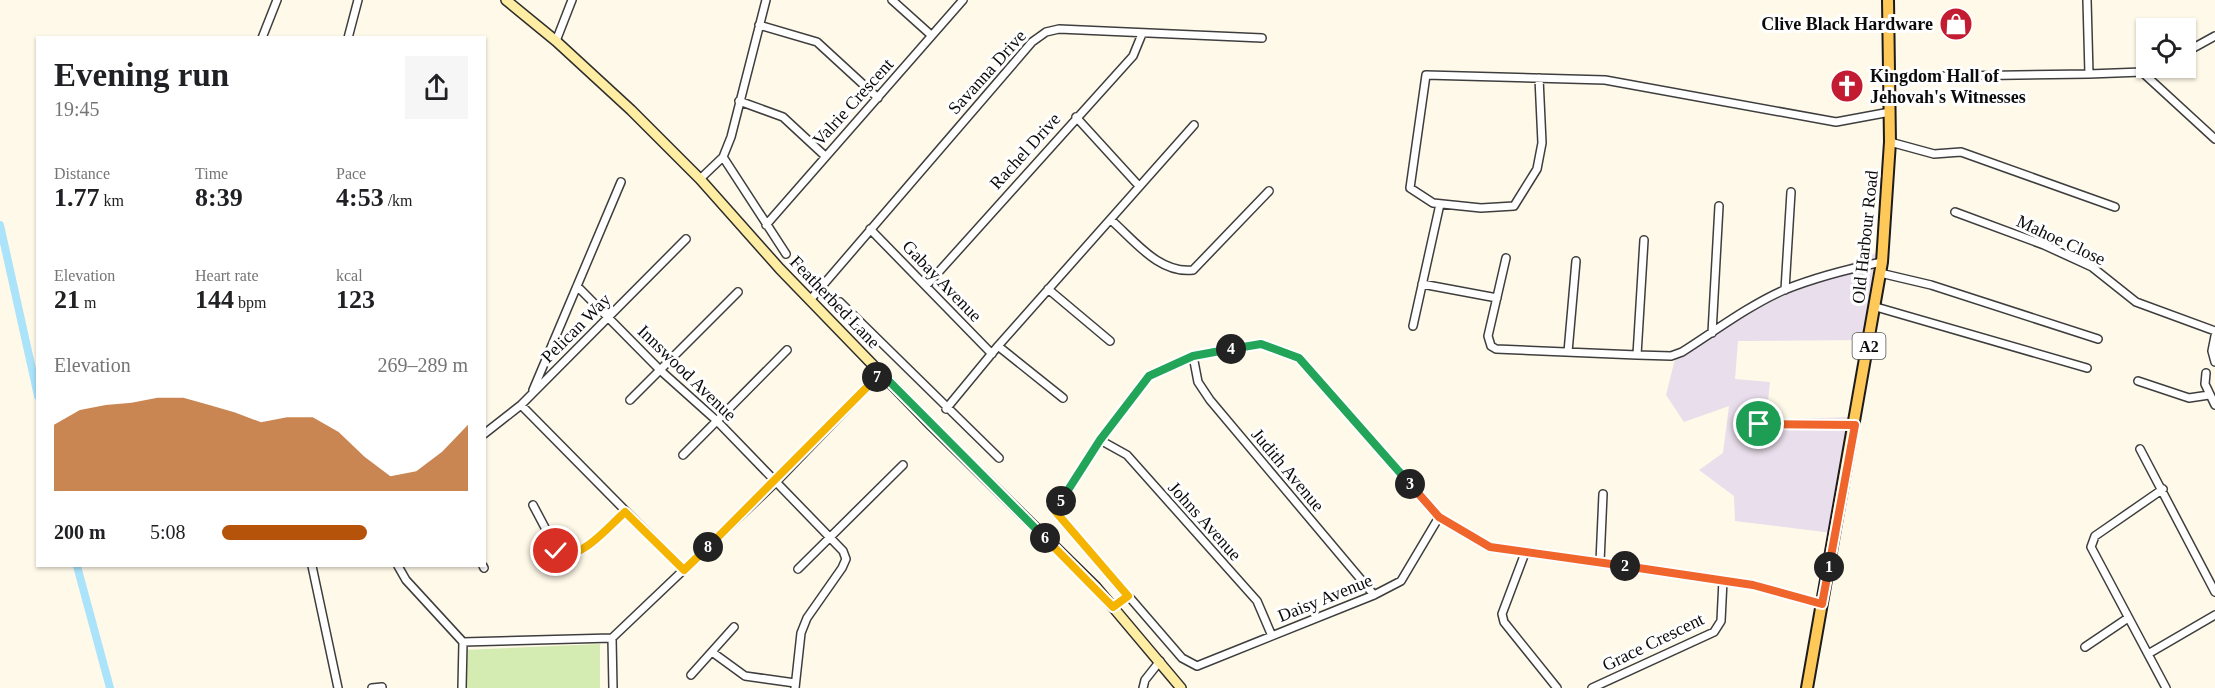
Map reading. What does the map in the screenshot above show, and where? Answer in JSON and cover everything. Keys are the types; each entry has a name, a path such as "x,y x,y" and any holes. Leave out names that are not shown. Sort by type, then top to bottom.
{"main road":[{"name":"Featherbed Lane","path":"506,0 556,41 700,178 780,269 1113,607 1181,688"},
{"name":"Old Harbour Road","path":"1807,688 1876,307 1881,268 1890,142 1888,0"}],"street":[{"path":"262,36 276,0"},
{"path":"349,36 358,0"},
{"path":"556,41 572,0"},
{"path":"700,178 723,157 766,0"},
{"path":"892,0 931,35"},
{"name":"Valrie Crescent","path":"766,225 824,155 878,98 963,0"},
{"path":"2087,0 2089,74"},
{"path":"759,25 817,42 878,98"},
{"name":"Savanna Drive","path":"811,299 1032,42 1046,32 1059,29 1262,38"},
{"name":"Rachel Drive","path":"926,286 1133,56 1142,34"},
{"path":"2196,46 2215,36"},
{"path":"1889,77 2136,72"},
{"path":"1539,78 1542,143 1537,169 1514,206 1481,208 1433,203 1410,188 1426,75 1539,78 1605,80 1836,122 1890,112"},
{"path":"2149,78 2215,139"},
{"path":"739,100 783,117 824,155"},
{"path":"1076,117 1139,186"},
{"path":"946,409 998,346 1194,125"},
{"path":"1890,142 1934,154 1961,152 2115,207"},
{"path":"723,157 786,254"},
{"path":"531,395 621,182"},
{"path":"1111,220 1162,265 1178,272 1193,270 1269,191"},
{"path":"1785,290 1791,192"},
{"path":"1413,327 1440,204"},
{"path":"1712,333 1719,206"},
{"name":"Mahoe Close","path":"1955,212 2044,245 2092,267 2136,302 2215,331"},
{"name":"Gabay Avenue","path":"870,229 992,354"},
{"name":"Pelican Way","path":"486,432 521,405 686,239"},
{"path":"1637,355 1644,240"},
{"path":"1506,258 1488,336 1491,346 1496,349 1671,356 1682,352 1745,310 1785,290 1831,273 1881,268 2098,339"},
{"path":"1568,352 1576,261"},
{"path":"1422,284 1497,298"},
{"name":"Innswood Avenue","path":"577,286 660,370 717,421 843,551 846,559 807,618 801,633 795,685"},
{"path":"1048,289 1110,341"},
{"path":"630,400 738,292"},
{"path":"840,302 946,409 999,458"},
{"path":"1876,307 2087,368"},
{"path":"2214,360 2215,336"},
{"path":"1113,607 1128,596 1055,511 1100,440 1149,376 1193,356 1261,344 1299,358 1439,517 1490,547 1723,580 1822,604"},
{"path":"998,346 1063,398"},
{"path":"683,455 787,350"},
{"name":"Judith Avenue","path":"1193,356 1198,382 1210,400 1374,595"},
{"path":"463,642 612,638 776,482 881,373"},
{"path":"2206,373 2205,384 2215,405"},
{"path":"2138,381 2189,398 2209,395"},
{"path":"521,405 684,570"},
{"path":"1759,424 1855,425"},
{"name":"Johns Avenue","path":"1100,440 1127,455 1257,602 1272,636"},
{"path":"2140,449 2215,592"},
{"path":"798,568 903,465"},
{"path":"2163,489 2095,536 2091,547 2166,688"},
{"path":"1600,562 1603,494"},
{"path":"533,505 560,556 565,556 590,544 625,512"},
{"name":"Daisy Avenue","path":"1128,596 1190,664 1197,666 1374,595 1401,581 1439,517"},
{"path":"1525,553 1502,614 1504,622 1557,688"},
{"path":"312,567 338,688"},
{"path":"399,567 406,580 463,642 462,688"},
{"name":"Grace Crescent","path":"1592,688 1714,632 1720,621 1723,580"},
{"path":"2148,654 2215,615"},
{"path":"2085,647 2128,618"},
{"path":"691,675 734,627"},
{"path":"612,638 613,688"},
{"path":"712,652 745,676 795,685"},
{"path":"1143,688 1145,680 1160,662"},
{"path":"372,688 381,687"}],"shaded area":[{"path":"1876,253 1862,340 1738,341 1735,379 1770,382 1766,420 1849,417 1832,533 1735,521 1734,496 1699,470 1723,453 1729,406 1684,422 1666,395 1677,351 1751,303"}],"green space":[{"path":"600,644 600,688 464,688 464,650"}],"waterway":[{"path":"0,225 36,387"},
{"path":"77,567 110,688"}],"place":[{"name":"Clive Black Hardware","path":"1956,24"},
{"name":"Kingdom Hall of Jehovah's Witnesses","path":"1847,86"}],"route":[{"path":"556,551 560,556 565,556 590,544 625,512 684,570 776,482 881,373 1096,587 1113,607 1128,596 1055,511 1100,440 1149,376 1193,356 1261,344 1299,358 1439,517 1490,547 1753,585 1822,604 1855,425 1759,424"}]}
